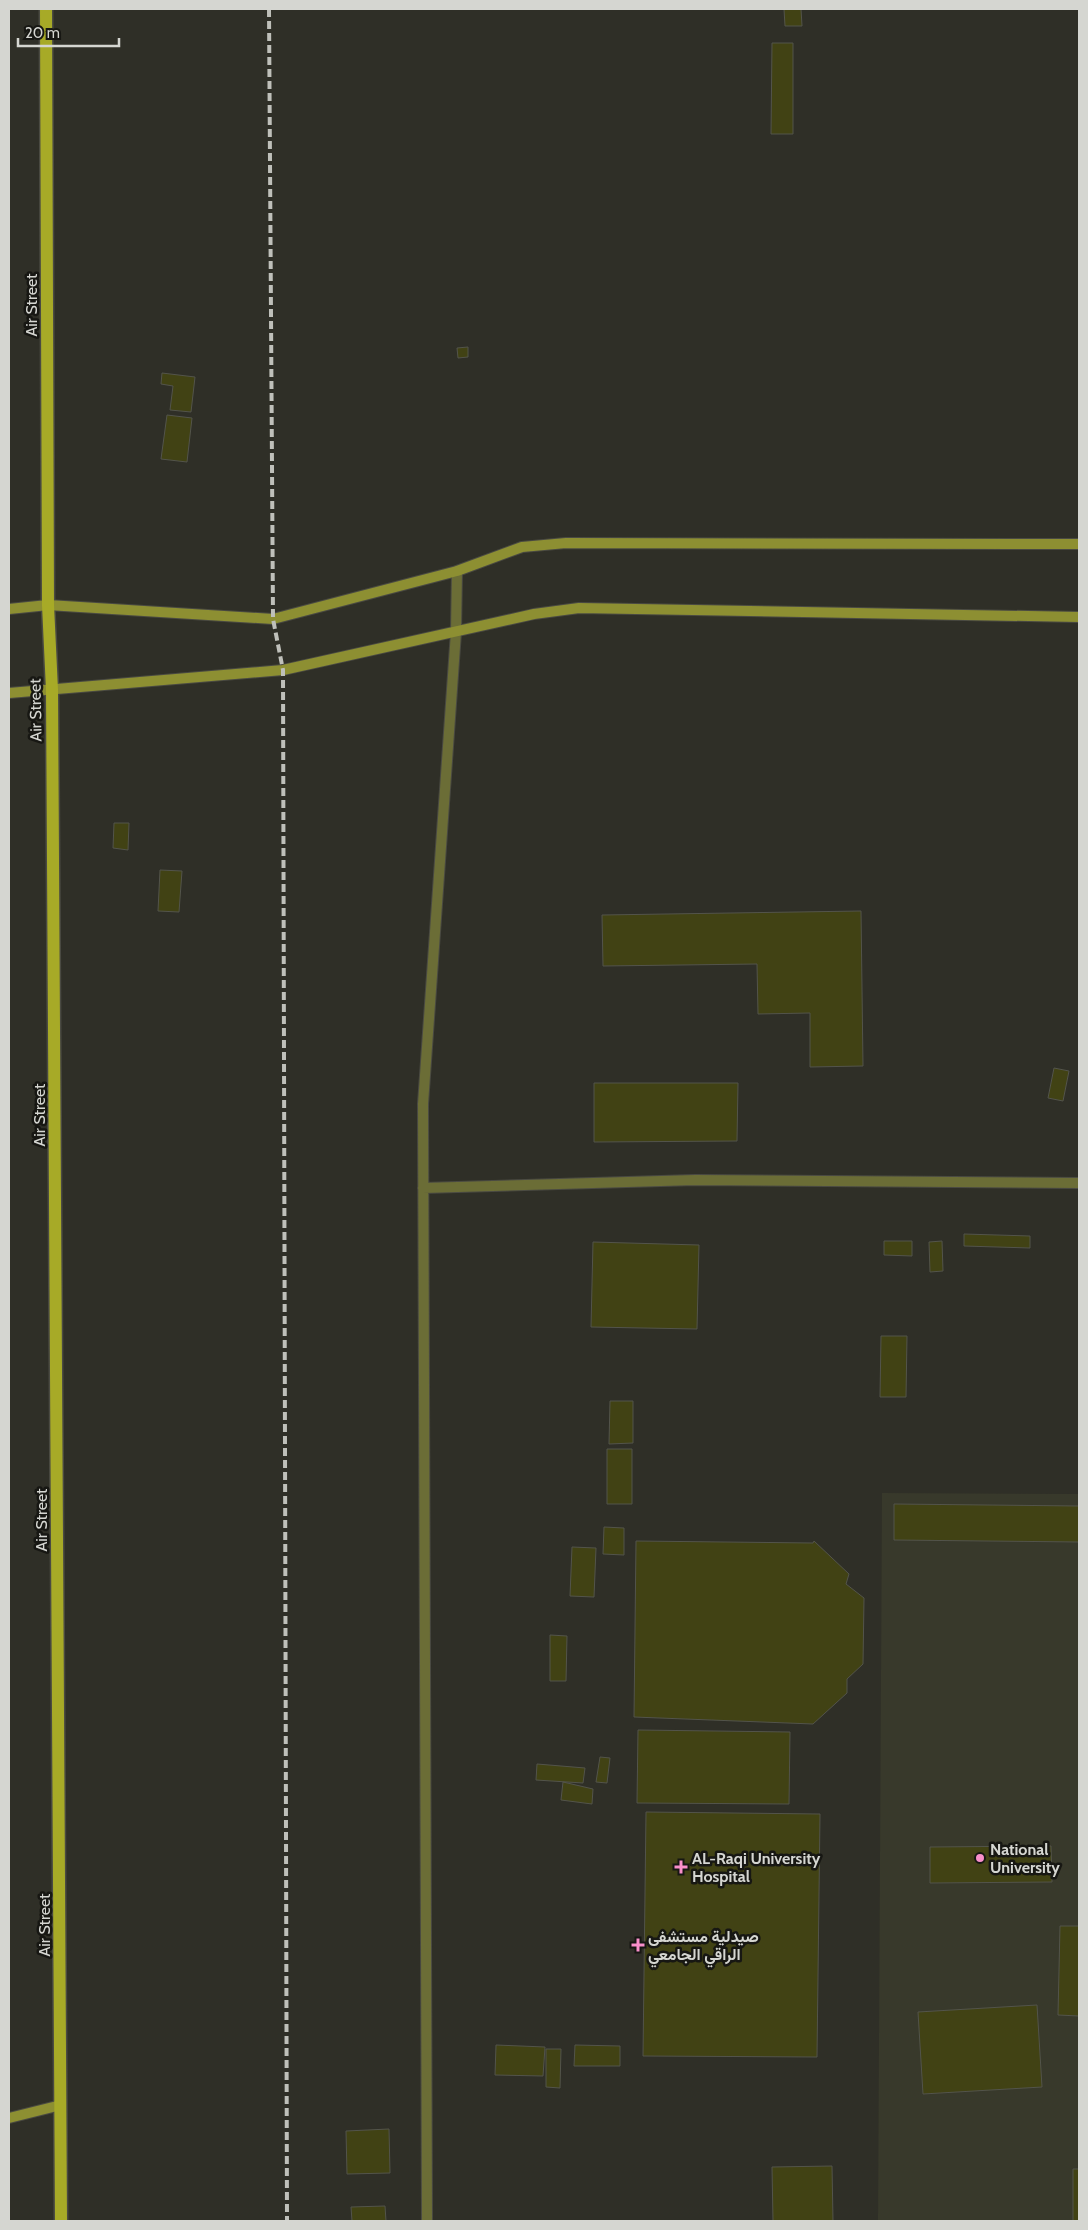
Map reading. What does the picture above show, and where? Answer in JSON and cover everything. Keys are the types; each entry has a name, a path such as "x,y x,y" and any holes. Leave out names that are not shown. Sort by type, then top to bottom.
{"main road":[{"name":"Air Street","path":"46,9 48,605 52,690 61,2221"}],"street":[{"path":"9,609 48,605 273,618 457,571 522,548 566,543 1079,544"},
{"path":"427,2221 423,1104 456,632 457,571"},
{"path":"9,693 283,670 534,614 579,608 1079,617"},
{"path":"423,1188 695,1180 1079,1183"},
{"path":"9,2118 61,2105"}],"shaded area":[{"name":"National University","path":"882,1493 1079,1494 1079,2221 878,2221"}],"building":[{"path":"784,9 801,9 802,26 785,26"},
{"path":"772,43 793,43 793,134 771,134"},
{"path":"468,347 468,357 458,358 457,348"},
{"path":"162,373 195,377 191,412 170,410 173,386 161,384"},
{"path":"167,415 192,418 187,462 161,459"},
{"path":"114,823 129,823 128,850 113,848"},
{"path":"160,870 182,871 179,912 158,911"},
{"path":"861,911 863,1066 810,1067 810,1013 758,1014 757,964 603,966 602,915"},
{"path":"1054,1068 1069,1071 1063,1101 1048,1098"},
{"path":"594,1083 738,1083 737,1141 594,1142"},
{"path":"964,1234 1030,1236 1030,1248 964,1246"},
{"path":"884,1241 912,1241 912,1256 884,1255"},
{"path":"942,1241 943,1271 930,1272 929,1242"},
{"path":"593,1242 699,1245 697,1329 591,1327"},
{"path":"881,1336 907,1336 906,1397 880,1397"},
{"path":"610,1401 633,1401 633,1443 609,1444"},
{"path":"607,1449 632,1449 632,1504 607,1504"},
{"path":"894,1504 1079,1506 1079,1542 894,1540"},
{"path":"604,1527 624,1528 624,1555 603,1554"},
{"path":"636,1541 813,1543 814,1541 849,1574 846,1584 864,1598 863,1664 847,1679 847,1693 813,1724 634,1717"},
{"path":"572,1547 596,1548 594,1597 570,1596"},
{"path":"550,1635 567,1636 566,1681 550,1681"},
{"path":"638,1730 790,1732 789,1804 637,1803"},
{"path":"600,1757 610,1758 607,1783 596,1782"},
{"path":"537,1764 585,1768 583,1783 536,1780"},
{"path":"563,1782 593,1789 592,1804 561,1800"},
{"path":"646,1812 820,1814 817,2057 643,2056"},
{"path":"1051,1846 1052,1882 930,1883 930,1847"},
{"path":"1060,1926 1079,1926 1079,2016 1058,2015"},
{"path":"1037,2005 1042,2087 923,2094 918,2012"},
{"path":"496,2045 545,2047 543,2076 495,2075"},
{"path":"575,2045 620,2046 620,2066 574,2066"},
{"path":"546,2049 561,2049 560,2088 546,2087"},
{"path":"389,2129 390,2173 347,2174 346,2131"},
{"path":"832,2166 833,2221 773,2221 772,2167"},
{"path":"1073,2169 1079,2169 1079,2221 1073,2221"},
{"path":"385,2206 386,2221 352,2221 351,2207"}],"railway":[{"path":"269,9 273,619 283,670 287,2221"}],"place":[{"name":"National University","path":"980,1858"},
{"name":"AL-Raqi University Hospital","path":"681,1867"},
{"name":"صيدلية مستشفى الراقي الجامعي","path":"638,1945"}]}
